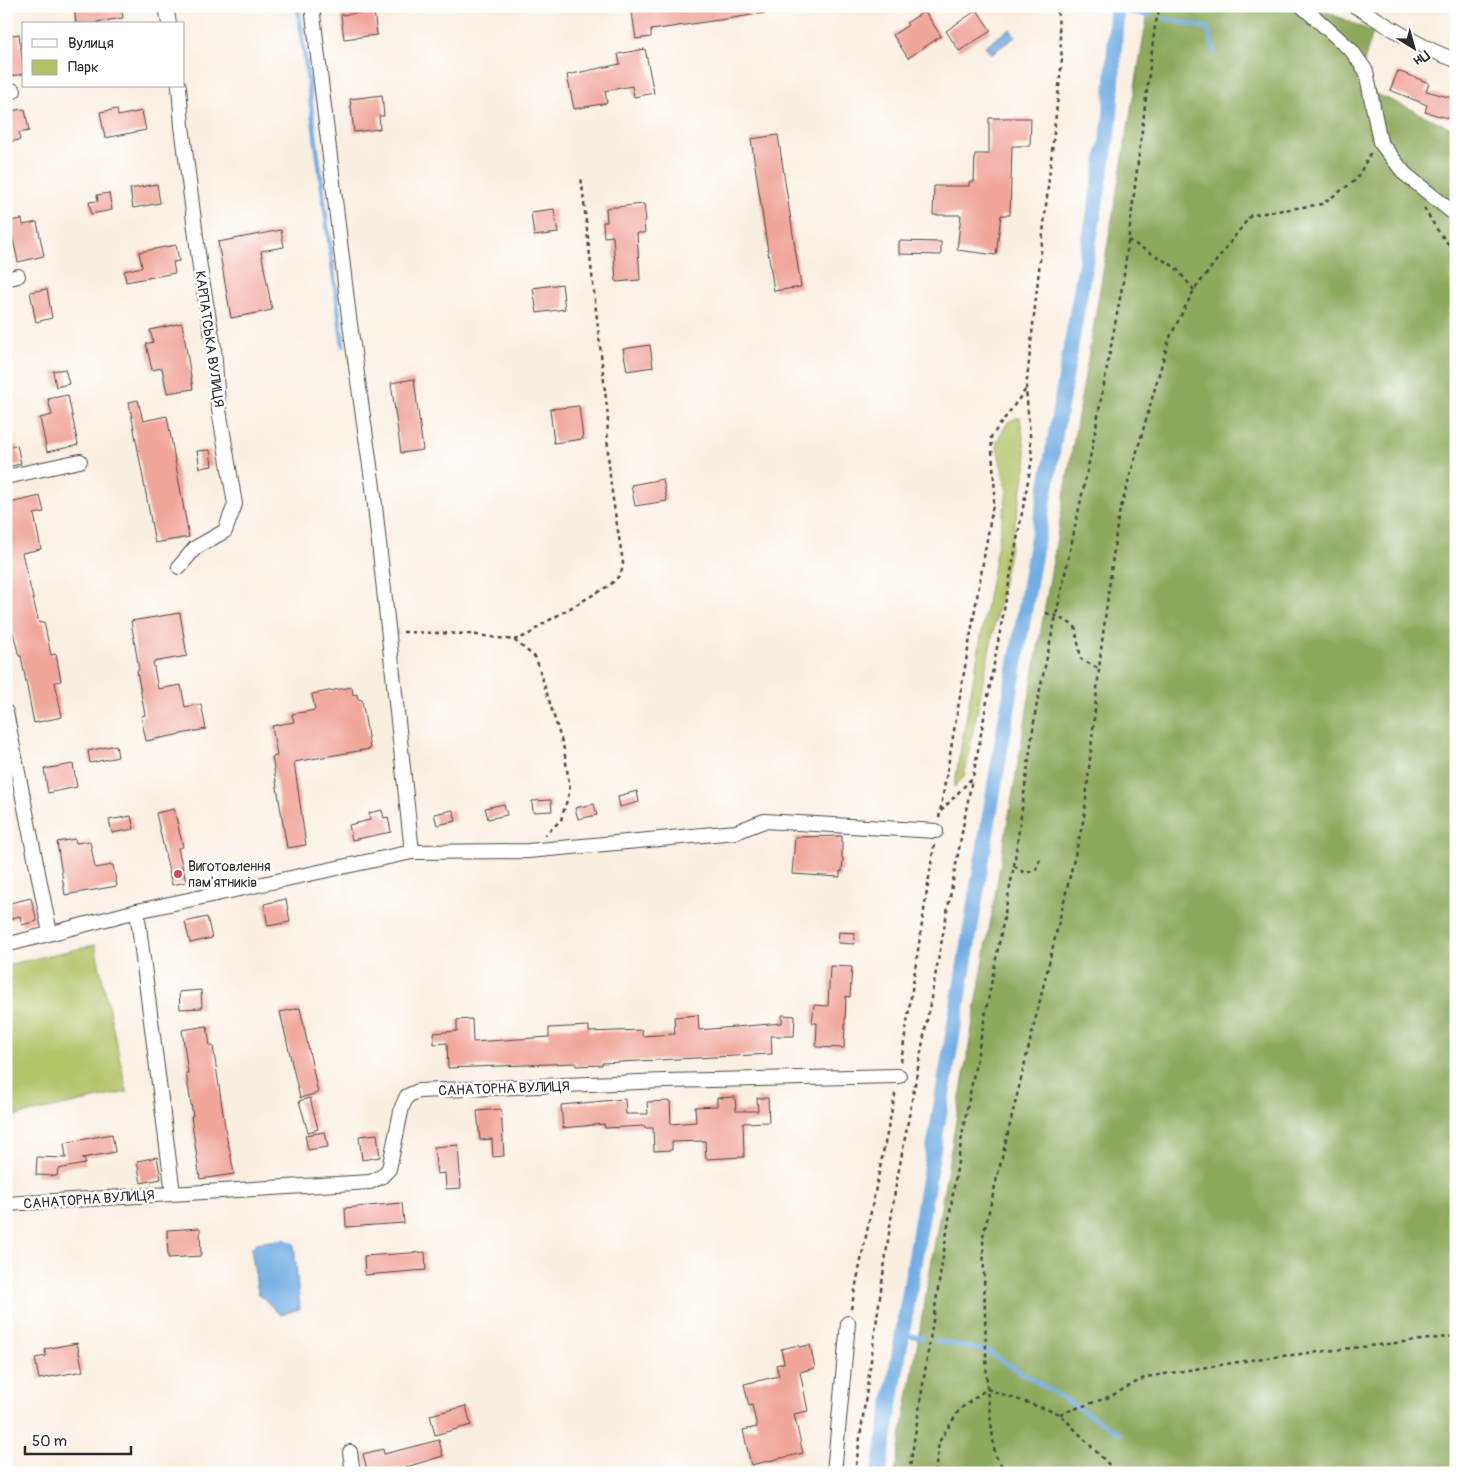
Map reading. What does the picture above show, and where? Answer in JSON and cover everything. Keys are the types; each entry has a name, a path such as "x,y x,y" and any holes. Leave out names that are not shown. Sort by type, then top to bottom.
{"street":[{"path":"166,6 169,22"},
{"path":"312,6 348,308 373,487 412,852"},
{"path":"1302,6 1352,51 1366,71 1380,142 1405,174 1456,215"},
{"path":"1355,6 1401,33 1456,60"},
{"name":"КАРПАТСЬКА ВУЛИЦЯ","path":"179,88 182,126 199,259 214,348 218,404 235,504 225,531 195,548 179,567"},
{"path":"6,477 80,461"},
{"path":"6,712 50,933"},
{"path":"6,945 136,911 412,852 528,851 736,832 764,821 936,831"},
{"name":"САНАТОРНА ВУЛИЦЯ","path":"136,911 173,1194"},
{"name":"САНАТОРНА ВУЛИЦЯ","path":"6,1204 370,1182 382,1177 389,1169 402,1107 407,1096 418,1091 664,1081 898,1076"},
{"path":"834,1473 848,1323"},
{"path":"350,1452 353,1473"}],"path":[{"path":"855,1473 895,1191 1032,459 1026,389 1062,59 1057,6"},
{"path":"909,1473 963,1130 1014,866 1036,708 1091,453 1123,282 1160,6"},
{"path":"1006,1473 995,1456 987,1389 983,1236 1084,818 1099,669 1118,518 1169,340 1194,290 1252,215 1322,204 1356,180 1374,147 1380,142"},
{"path":"389,632 469,634 514,640 528,635 610,585 621,574 623,563 610,477 608,418 581,176"},
{"path":"1423,205 1436,228 1456,254"},
{"path":"1128,240 1175,267 1194,290"},
{"path":"936,831 995,493 991,437 1026,389"},
{"path":"1046,614 1056,616 1075,626 1081,659 1099,669"},
{"path":"514,640 536,658 564,749 570,790 561,820 528,851"},
{"path":"940,812 973,777"},
{"path":"1014,866 1025,873 1036,870 1040,859"},
{"path":"1060,1414 1109,1397 1146,1377 1257,1359 1456,1336"},
{"path":"987,1389 1060,1414 1117,1473"},
{"path":"936,1473 939,1442 960,1409 987,1389"}],"green space":[{"path":"1149,6 1313,6 1373,32 1357,85 1456,130 1456,1473 895,1473"},
{"path":"1020,417 1027,463 964,777 954,787 1007,492 996,443 1008,422"},
{"path":"95,945 127,1092 6,1118 6,965"}],"water":[{"path":"1010,29 1015,37 991,54 985,46"},
{"path":"284,1239 294,1244 300,1309 280,1315 258,1293 251,1249 256,1243"}],"building":[{"path":"74,6 121,6 123,18 97,22 76,22"},
{"path":"631,6 766,6 766,13 651,30 651,37 636,39"},
{"path":"977,10 991,31 959,51 946,31"},
{"path":"374,11 377,35 344,39 341,15"},
{"path":"922,13 926,13 941,36 908,58 893,35 908,25 906,23"},
{"path":"19,34 22,74 6,77 6,36"},
{"path":"645,49 654,93 634,97 632,86 605,91 607,103 574,109 567,75 620,64 618,54"},
{"path":"1398,71 1429,83 1426,91 1456,99 1456,120 1425,112 1427,105 1390,90"},
{"path":"382,95 384,116 379,116 380,129 354,132 350,99"},
{"path":"25,109 29,131 19,133 20,140 6,142 6,111"},
{"path":"117,109 118,116 142,111 146,130 105,138 100,112"},
{"path":"989,118 1031,118 1030,146 1012,146 1010,215 1001,215 996,255 957,250 961,215 933,215 934,186 969,186 969,182 974,182 975,154 989,154"},
{"path":"778,135 801,287 774,291 751,139"},
{"path":"157,184 160,203 133,208 130,189"},
{"path":"109,193 112,210 91,214 89,202 98,201 97,195"},
{"path":"644,204 645,233 637,233 640,280 616,282 613,236 604,237 603,222 607,222 606,208"},
{"path":"554,209 558,233 534,236 531,212"},
{"path":"22,219 23,225 37,222 44,256 18,262 9,221"},
{"path":"281,230 284,247 261,251 272,310 231,318 218,242"},
{"path":"899,241 941,242 941,255 899,254"},
{"path":"176,245 179,261 173,262 175,273 126,282 124,271 142,267 139,252"},
{"path":"562,284 565,309 537,313 533,288"},
{"path":"47,289 52,318 36,322 30,292"},
{"path":"182,323 193,389 167,393 162,368 152,370 146,344 153,342 150,330"},
{"path":"650,345 653,367 627,371 623,349"},
{"path":"65,369 69,384 56,387 53,371"},
{"path":"414,379 423,450 401,453 391,383"},
{"path":"68,395 78,445 47,452 40,418 52,415 48,399"},
{"path":"138,400 143,421 167,416 189,537 155,543 129,402"},
{"path":"579,406 583,439 554,443 550,409"},
{"path":"17,445 21,464 6,467 6,447"},
{"path":"210,450 212,466 200,468 197,451"},
{"path":"663,479 667,501 635,506 631,485"},
{"path":"40,496 44,512 34,514 41,549 22,553 39,623 44,622 51,655 56,654 61,681 55,682 62,717 34,723 21,656 19,656 6,613 6,504"},
{"path":"180,613 187,656 153,662 158,689 181,685 185,707 201,704 206,729 146,741 141,716 145,715 131,621"},
{"path":"352,687 353,695 357,694 358,699 362,700 370,749 294,762 306,845 287,848 272,757 277,756 272,726 294,722 292,714 315,710 312,694"},
{"path":"116,745 118,757 90,763 88,751"},
{"path":"73,764 77,787 48,793 44,769"},
{"path":"637,791 639,802 620,807 618,796"},
{"path":"551,800 552,811 533,812 532,801"},
{"path":"504,804 507,815 488,819 485,808"},
{"path":"594,804 597,815 578,819 575,808"},
{"path":"174,809 183,847 178,848 186,882 172,885 156,813"},
{"path":"382,810 384,818 388,817 391,832 352,840 349,825 370,820 369,813"},
{"path":"453,810 456,821 437,825 434,814"},
{"path":"131,816 134,829 112,833 109,820"},
{"path":"842,836 843,858 840,877 792,874 795,837"},
{"path":"75,839 76,843 90,841 95,868 113,865 117,886 65,895 57,842"},
{"path":"31,898 37,921 22,925 20,916 6,920 6,904"},
{"path":"286,899 290,922 268,926 264,904"},
{"path":"207,917 212,938 190,943 185,922"},
{"path":"839,932 855,933 854,944 838,943"},
{"path":"830,966 852,967 850,997 846,996 844,1048 816,1047 817,1023 812,1023 814,1005 828,1006"},
{"path":"201,990 202,1008 180,1009 179,992"},
{"path":"300,1008 318,1093 300,1098 280,1012"},
{"path":"698,1015 699,1030 782,1023 782,1015 795,1016 794,1036 771,1036 772,1054 576,1066 576,1063 448,1068 447,1043 434,1044 434,1033 457,1031 457,1020 472,1019 473,1042 549,1037 549,1028 589,1026 589,1032 642,1030 642,1036 675,1034 674,1017"},
{"path":"207,1026 210,1046 213,1046 234,1174 200,1179 182,1030"},
{"path":"735,1097 736,1111 758,1111 757,1098 768,1098 769,1122 743,1123 744,1157 706,1159 705,1141 672,1142 672,1150 654,1151 653,1128 645,1128 645,1126 605,1128 604,1124 563,1128 561,1105 625,1099 626,1114 648,1114 647,1102 670,1101 671,1124 696,1122 695,1107 717,1106 717,1098"},
{"path":"310,1098 318,1129 308,1132 299,1101"},
{"path":"501,1109 504,1156 493,1157 492,1139 480,1140 477,1111"},
{"path":"325,1132 328,1147 308,1150 305,1135"},
{"path":"112,1134 115,1152 82,1158 85,1159 85,1164 58,1169 57,1176 36,1175 37,1157 66,1158 64,1143"},
{"path":"377,1134 380,1157 362,1160 359,1136"},
{"path":"458,1145 461,1188 446,1189 445,1173 437,1174 434,1147"},
{"path":"157,1157 161,1179 141,1183 137,1161"},
{"path":"402,1203 404,1223 346,1227 345,1208"},
{"path":"200,1228 201,1256 168,1258 167,1230"},
{"path":"425,1252 426,1270 365,1275 364,1256"},
{"path":"77,1343 83,1371 39,1379 35,1358 46,1356 45,1349"},
{"path":"799,1345 799,1347 810,1345 815,1368 800,1372 808,1411 794,1414 803,1453 751,1465 743,1430 757,1427 752,1405 749,1406 744,1384 779,1376 776,1365 784,1363 781,1349"},
{"path":"466,1406 471,1425 435,1435 430,1415"},
{"path":"439,1440 443,1456 386,1473 368,1473 363,1454 383,1449 384,1454"}],"waterway":[{"path":"298,6 343,346"},
{"path":"879,1473 999,759 1110,122 1117,6"},
{"path":"1117,9 1150,16"},
{"path":"1165,19 1207,28 1215,53"},
{"path":"901,1334 922,1338"},
{"path":"936,1341 986,1351 1120,1434"}],"place":[{"name":"Виготовлення пам'ятників","path":"178,874"}]}
